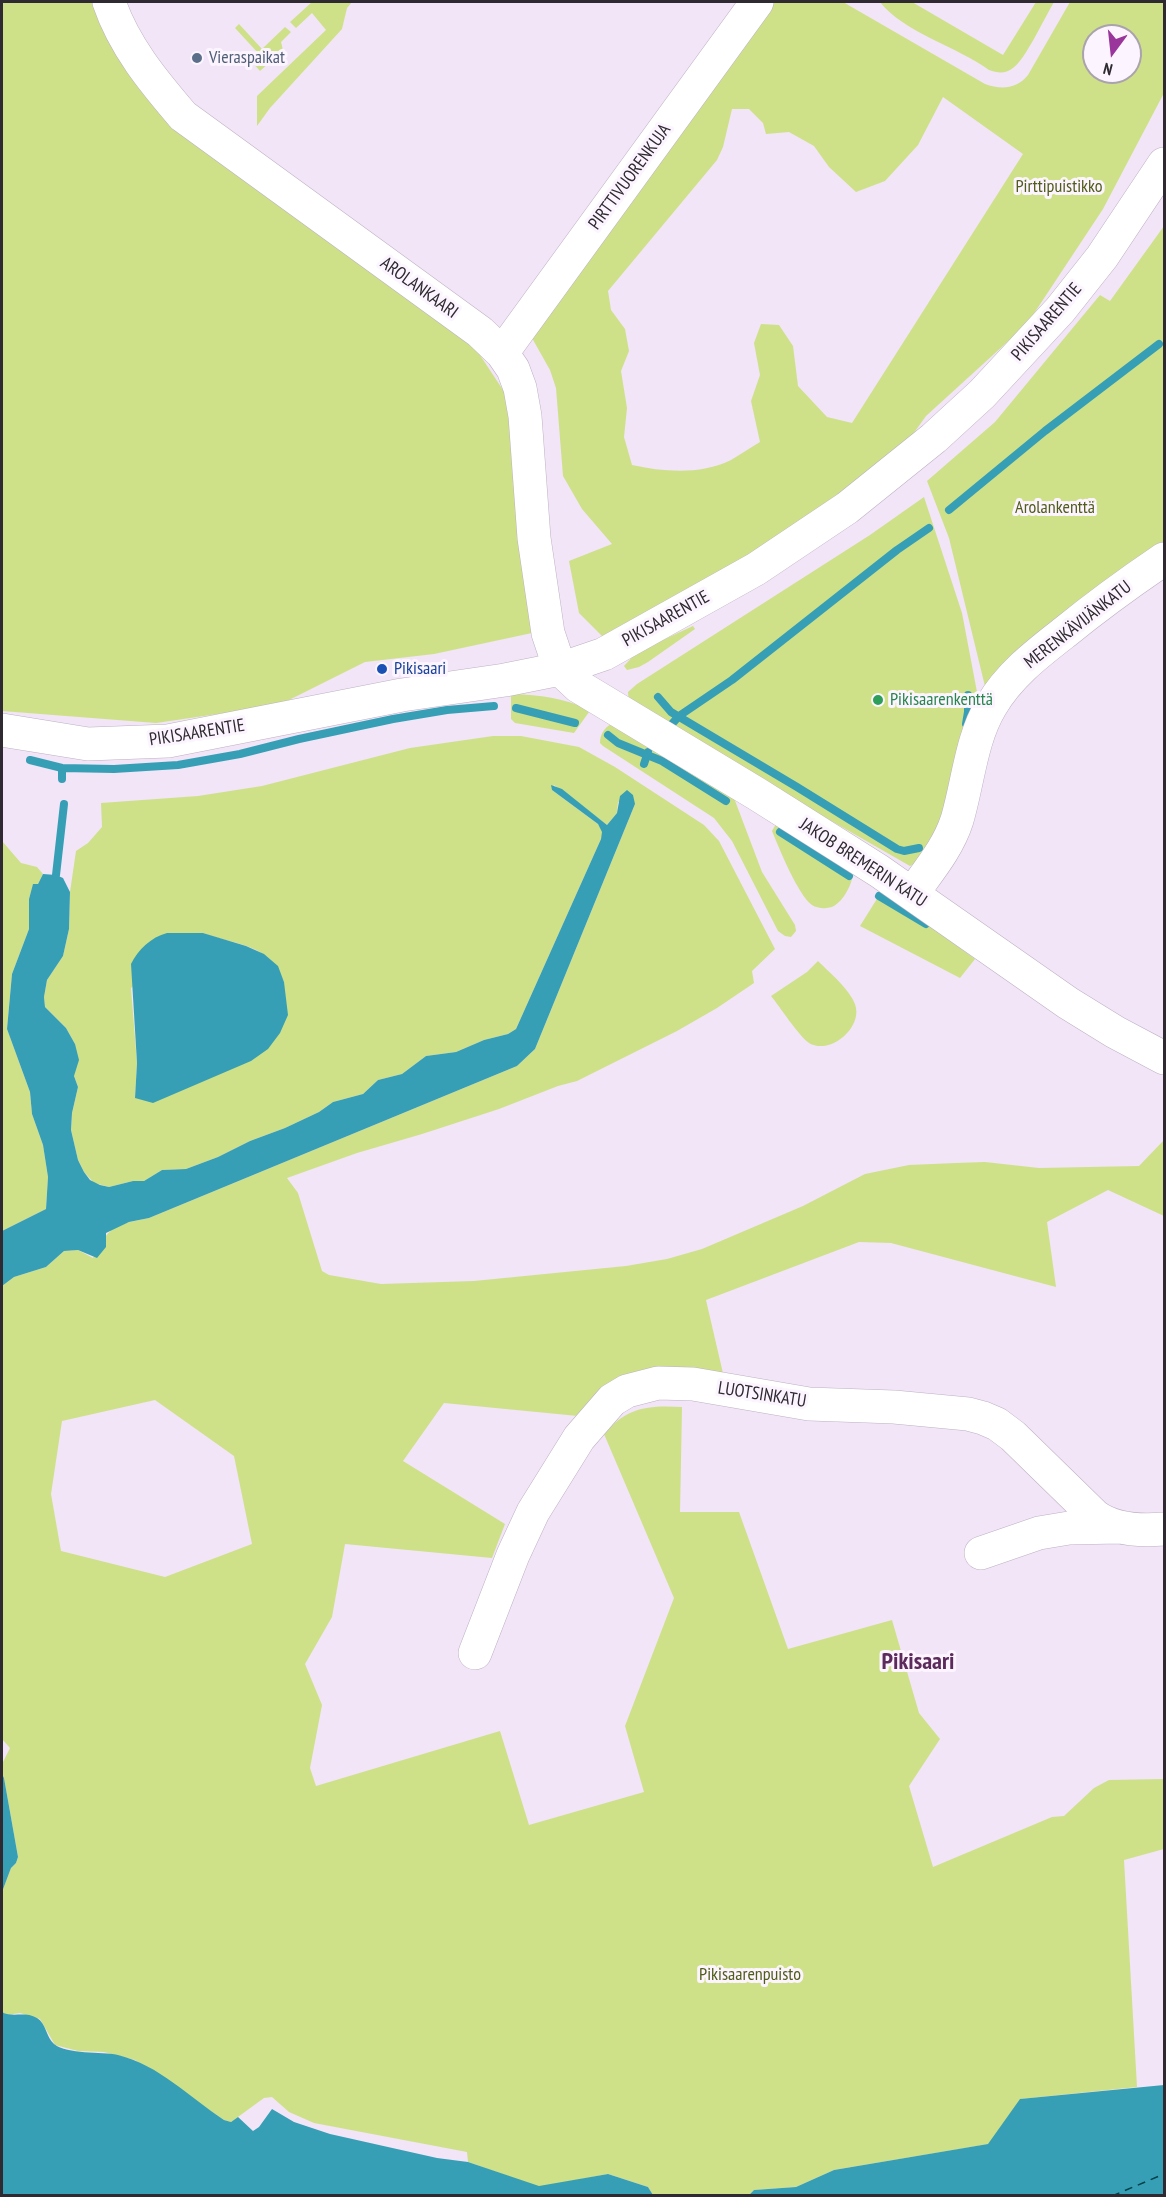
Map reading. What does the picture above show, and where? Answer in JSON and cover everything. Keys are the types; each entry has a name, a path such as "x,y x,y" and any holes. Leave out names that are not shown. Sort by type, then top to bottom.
{"street":[{"name":"AROLANKAARI","path":"109,2 117,25 147,73 183,116 480,332 502,353 513,369 520,388 525,416 534,538 548,633 560,669"},
{"name":"PIRTTIVUORENKUJA","path":"502,353 757,2"},
{"name":"PIKISAARENTIE","path":"2,730 88,744 168,741 402,695 505,680 560,669 604,654 756,569 847,508 934,438 982,394 1060,310 1102,257 1164,164"},
{"name":"MERENKÄVIJÄNKATU","path":"912,894 944,850 950,837 957,821 979,734 990,707 1004,688 1030,660 1106,599 1164,559"},
{"name":"JAKOB BREMERIN KATU","path":"560,669 578,686 757,794 912,894 1068,1003 1164,1058"},
{"name":"LUOTSINKATU","path":"475,1653 513,1555 533,1512 579,1438 612,1400 627,1391 658,1383 693,1384 809,1404 884,1406 968,1414 983,1418 997,1424 1013,1436 1105,1523 1120,1527 1164,1529"},
{"path":"981,1552 1039,1533 1069,1528 1120,1527"}],"green space":[{"path":"2,2 97,2 130,75 472,343 505,393 512,419 532,633 434,654 365,662 279,705 156,723 2,711"},
{"path":"312,2 352,2 347,8 342,29 270,108 257,126 257,96 326,30 312,13 296,28 290,22"},
{"name":"Pirttipuistikko","path":"775,2 843,2 985,84 1008,87 1024,80 1028,75 1070,2 1164,2 1164,93 1103,209 1027,324 926,416 903,448 808,521 605,639 579,613 569,561 612,544 582,509 563,476 556,388 550,370 532,338","holes":["943,97 1023,154 852,423 827,417 798,386 793,346 779,325 761,324 754,343 760,375 751,401 760,442 731,460 707,468 682,471 632,465 624,437 627,408 621,371 629,351 625,329 611,310 608,291 717,160 723,147 732,109 749,109 763,123 766,134 789,132 814,146 829,167 856,192 885,181 918,145"]},
{"path":"880,2 912,2 1003,55 1036,2 1054,2 1035,38 1018,63 1007,71 995,72 916,31 890,13"},
{"path":"239,24 262,49 285,27 291,32 281,42 283,50 260,71 252,62 259,54 235,28"},
{"name":"Arolankenttä","path":"1164,226 1164,559 990,707 949,538 927,481 995,422 1100,295 1110,301"},
{"path":"924,497 962,613 977,692 977,715 950,821 922,859 910,866 629,705 628,692 637,684 870,535"},
{"path":"693,626 695,629 648,662 627,670 624,666 637,652"},
{"path":"513,694 560,700 579,705 588,709 589,712 574,733 515,723 511,719 511,696"},
{"path":"611,724 734,798 762,872 795,925 796,931 791,937 778,931 732,841 714,818 600,743 603,732"},
{"name":"Pikisaarenpuisto","path":"493,736 521,736 579,747 615,767 704,825 719,841 775,949 752,971 754,983 717,1008 677,1031 577,1081 499,1109 357,1153 287,1178 298,1193 322,1271 329,1275 381,1284 474,1281 626,1266 667,1259 702,1249 803,1206 865,1174 909,1165 985,1162 1039,1168 1139,1166 1164,1140 1164,1216 1108,1190 1047,1222 1056,1287 891,1243 859,1242 706,1300 725,1382 578,1416 444,1403 403,1461 505,1524 492,1558 345,1544 332,1617 305,1664 322,1705 310,1768 316,1786 500,1731 529,1825 644,1792 625,1726 674,1598 604,1434 630,1413 648,1408 682,1407 680,1512 739,1512 788,1649 892,1620 919,1713 940,1739 909,1786 933,1867 1052,1817 1064,1816 1094,1788 1109,1780 1164,1779 1164,1849 1124,1860 1137,2087 1021,2099 989,2144 834,2170 796,2187 754,2190 749,2195 653,2195 648,2187 608,2174 539,2187 468,2162 467,2152 314,2123 289,2112 272,2097 264,2098 231,2122 224,2120 135,2060 104,2052 78,2051 55,2045 40,2019 20,2013 7,2015 2,2012 2,1892 18,1857 2,1774 3,1762 10,1748 2,1739 2,1286 14,1277 46,1267 64,1251 78,1250 93,1258 104,1239 120,1225 149,1218 517,1066 535,1049 635,804 618,802 617,813 607,825 554,785 552,790 598,824 603,832 516,1029 508,1034 484,1040 456,1052 426,1056 402,1074 378,1080 363,1094 333,1102 319,1112 218,1157 186,1169 162,1170 144,1181 133,1181 109,1187 94,1183 84,1172 78,1160 71,1130 78,1087 74,1076 75,1044 66,1028 45,1007 44,997 47,980 63,956 69,929 70,892 76,851 88,843 102,827 101,803 198,796 262,786 410,748","holes":["203,933 261,953 278,969 284,982 135,1097 137,1063 131,988","155,1400 234,1456 252,1544 165,1577 61,1551 51,1494 62,1421"]},
{"path":"776,824 853,874 847,891 838,903 832,907 820,908 807,900 789,871 772,831"},
{"path":"2,841 21,863 37,867 43,874 38,884 33,885 29,899 29,929 12,974 7,1029 30,1092 32,1114 43,1145 48,1177 46,1209 2,1231"},
{"path":"880,894 889,896 975,959 960,978 860,926"},
{"path":"818,961 846,989 856,1008 856,1016 848,1032 834,1043 825,1046 809,1043 771,996 807,972"}],"water":[{"path":"551,785 562,789 607,825 617,813 620,796 627,790 633,795 635,804 535,1049 517,1066 149,1218 129,1222 106,1233 106,1247 97,1258 78,1250 64,1251 46,1267 14,1277 2,1286 2,1231 46,1209 48,1177 43,1145 32,1114 30,1092 7,1029 12,974 29,929 29,899 33,884 38,884 43,874 63,878 70,892 69,929 63,956 47,980 44,997 45,1007 66,1028 75,1044 79,1060 74,1076 78,1087 71,1130 78,1160 90,1180 100,1185 109,1187 133,1181 144,1181 162,1170 186,1169 218,1157 319,1112 333,1102 363,1094 378,1080 402,1074 426,1056 456,1052 484,1040 508,1034 516,1029 601,839 602,832 598,824 552,790"},
{"path":"167,933 203,933 264,954 278,966 284,982 288,1015 280,1033 268,1049 251,1061 153,1103 135,1098 137,1063 131,964 146,945"},
{"path":"2,1774 18,1857 2,1892"},
{"path":"2,2012 37,2018 51,2041 67,2050 118,2055 147,2066 224,2120 231,2122 238,2117 253,2131 259,2127 272,2109 294,2122 330,2134 437,2158 468,2162 539,2186 608,2174 648,2187 653,2195 2,2195"},
{"path":"1164,2085 1164,2195 749,2195 754,2190 796,2187 834,2170 988,2144 1020,2099"}],"waterway":[{"path":"949,510 1045,431 1159,344"},
{"path":"671,725 679,716 732,680 897,550 929,528"},
{"path":"966,724 968,695"},
{"path":"658,697 671,712 897,849 904,851 919,848"},
{"path":"30,760 62,768 114,769 178,765 240,754 393,719 447,710 494,706"},
{"path":"516,708 575,723"},
{"path":"608,735 618,743 662,761 726,801"},
{"path":"644,764 648,752"},
{"path":"62,768 62,779"},
{"path":"56,875 64,804"},
{"path":"780,832 849,876"},
{"path":"879,896 926,924"}],"ferry route":[{"path":"1112,2196 1164,2174"}],"place":[{"name":"Vieraspaikat","path":"197,58"},
{"name":"Pikisaari","path":"382,669"},
{"name":"Pikisaarenkenttä","path":"878,700"}],"district":[{"name":"Pikisaari","path":"918,1662"}]}
